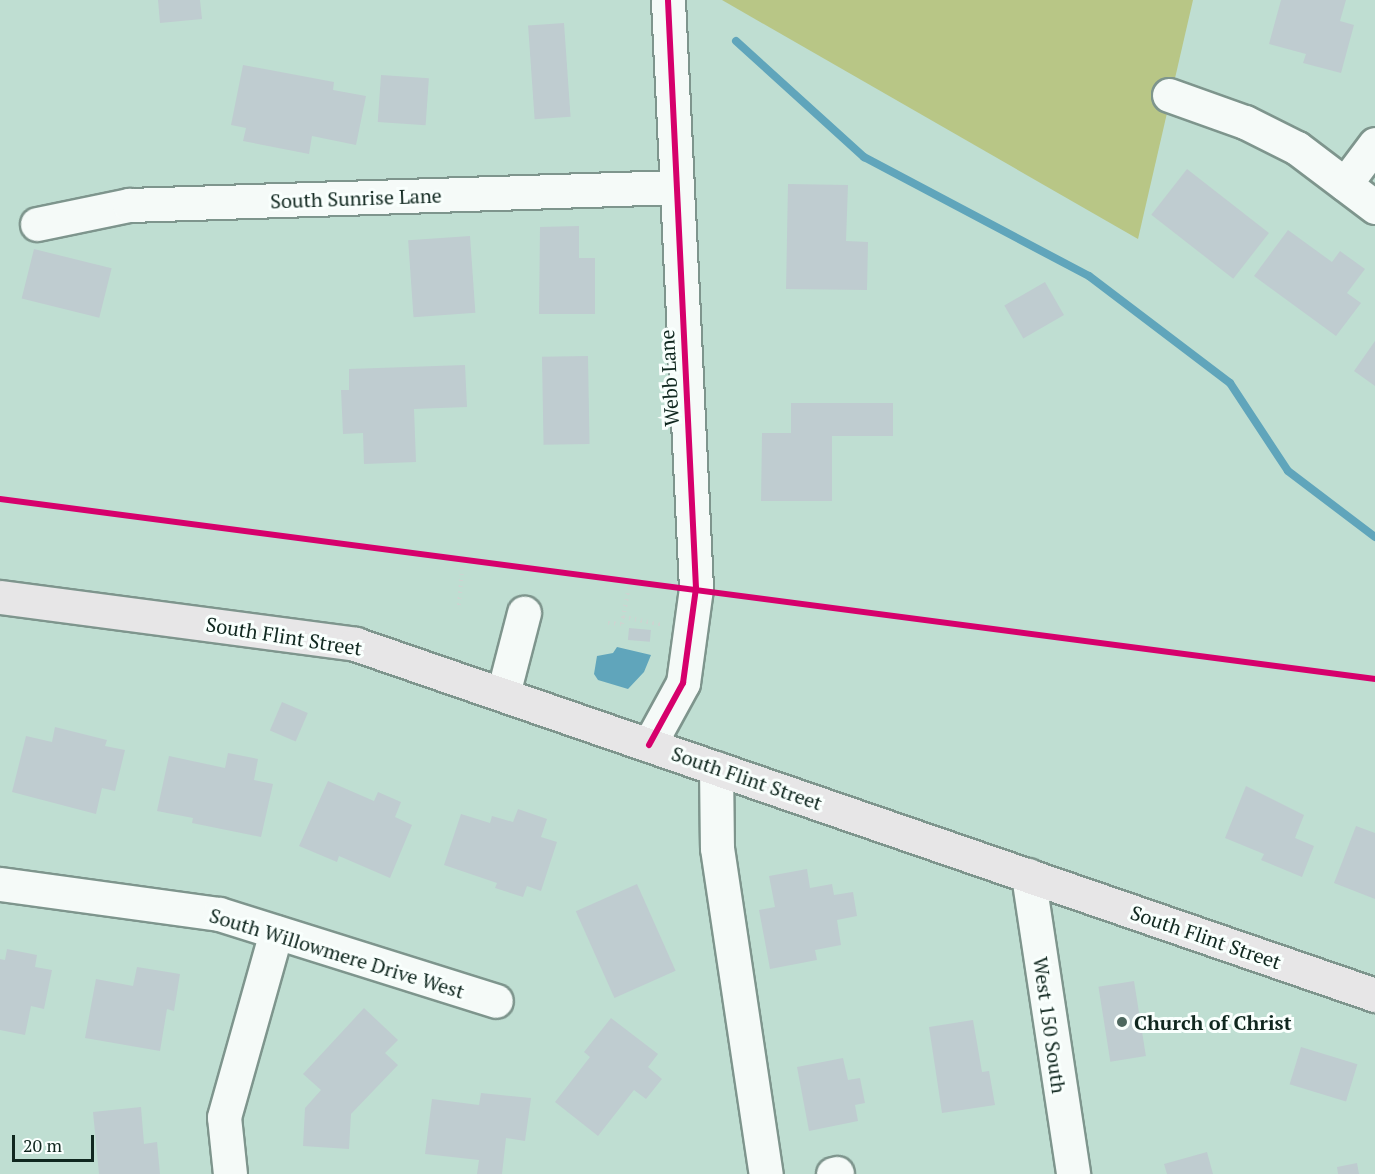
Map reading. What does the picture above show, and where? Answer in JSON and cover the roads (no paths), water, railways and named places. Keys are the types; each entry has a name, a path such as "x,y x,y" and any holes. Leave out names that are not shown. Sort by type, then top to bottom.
{"main road":[{"name":"South Flint Street","path":"0,597 355,644 1375,995"}],"street":[{"name":"Webb Lane","path":"649,745 683,683 696,588 668,0"},
{"path":"1169,95 1245,122 1297,148 1375,207"},
{"path":"1345,184 1375,144"},
{"name":"South Sunrise Lane","path":"37,224 129,206 677,187"},
{"path":"503,694 525,613"},
{"path":"716,768 717,848 766,1174"},
{"name":"West 150 South","path":"1028,875 1073,1174"},
{"name":"South Willowmere Drive West","path":"0,884 219,915 496,1001"},
{"path":"230,1174 224,1117 276,932"}],"water":[{"path":"617,647 651,655 644,672 628,689 598,680 594,674 597,656 613,653"}],"waterway":[{"path":"736,41 864,157 1089,276 1230,383 1288,471 1375,537"}],"place":[{"name":"Church of Christ","path":"1122,1022"}]}
